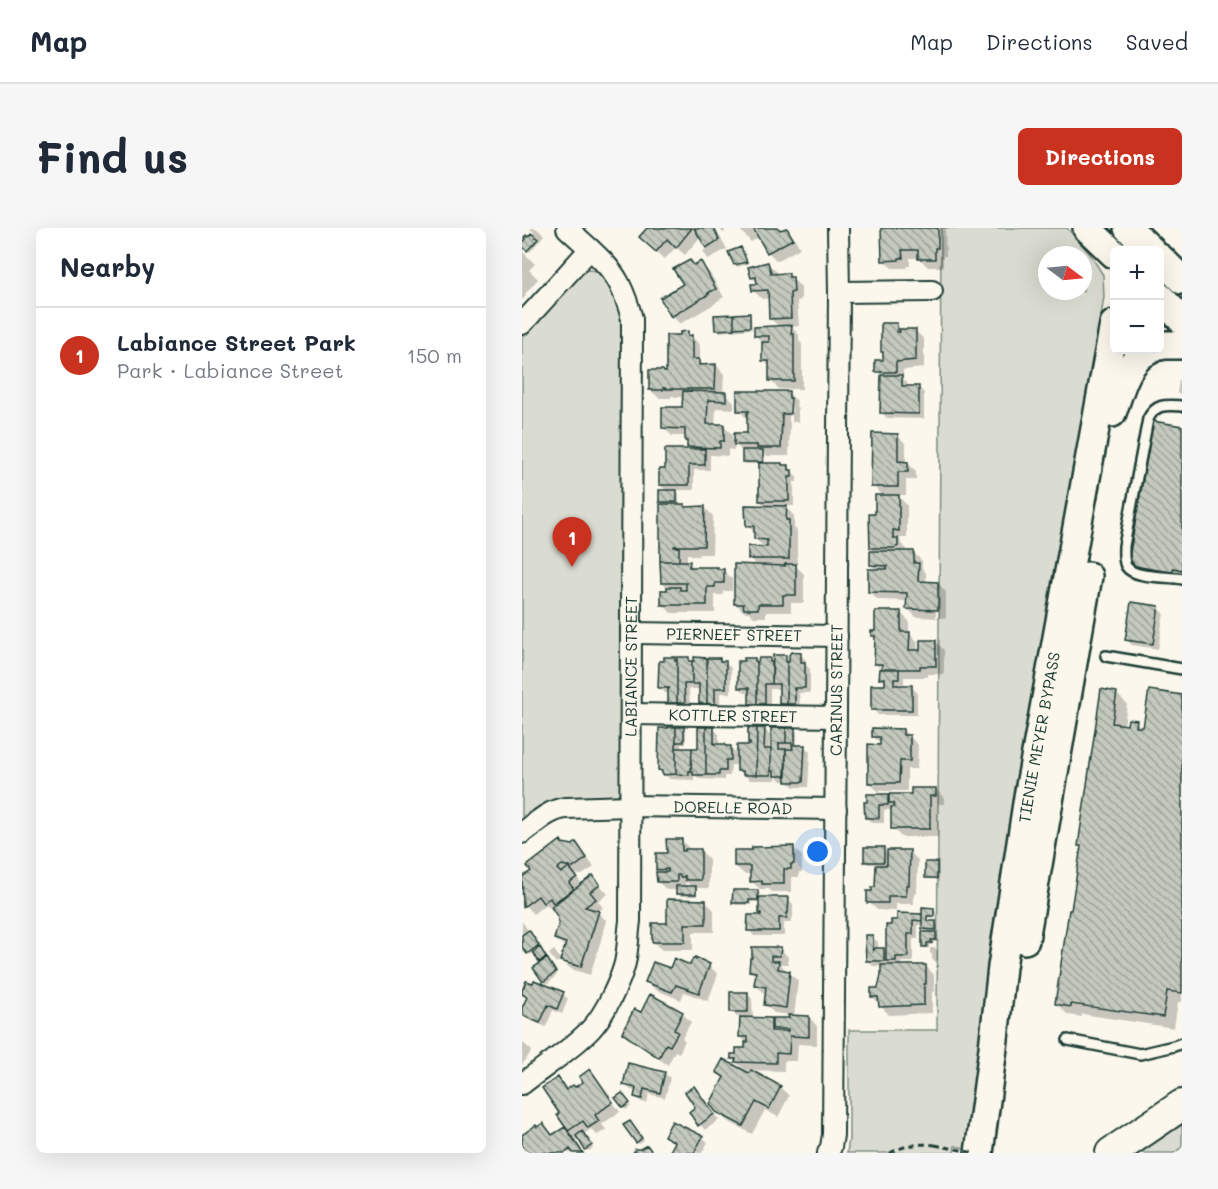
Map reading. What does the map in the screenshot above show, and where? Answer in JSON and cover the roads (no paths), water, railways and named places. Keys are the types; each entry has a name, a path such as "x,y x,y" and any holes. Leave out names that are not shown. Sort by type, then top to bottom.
{"main road":[{"path":"1111,1153 1182,1105"}],"street":[{"name":"LABIANCE STREET","path":"522,1084 594,1026 618,983 625,962 630,921 632,319 619,283 610,270 567,228"},
{"name":"CARINUS STREET","path":"828,1153 833,1135 838,228"},
{"path":"1087,228 1110,250"},
{"path":"522,324 590,249"},
{"path":"1164,264 1182,280"},
{"path":"839,292 932,291"},
{"path":"1163,300 1182,320"},
{"path":"1164,345 1182,345"},
{"name":"TIENIE MEYER BYPASS","path":"977,1153 1028,797 1110,346"},
{"name":"TIENIE MEYER BYPASS","path":"996,1153 1028,913 1105,480 1112,413 1123,354"},
{"path":"1112,413 1131,365 1141,354"},
{"name":"PIERNEEF STREET","path":"632,633 837,636"},
{"name":"KOTTLER STREET","path":"631,714 836,717"},
{"name":"DORELLE ROAD","path":"522,833 559,808 630,806 836,809"}],"lane":[{"path":"1182,406 1158,406 1148,419 1124,546 1124,559 1131,572 1182,579"},
{"path":"1106,656 1182,669"},
{"path":"1068,1040 1140,1054 1182,1043"}],"place":[{"name":"Labiance Street Park","path":"572,567"}]}
